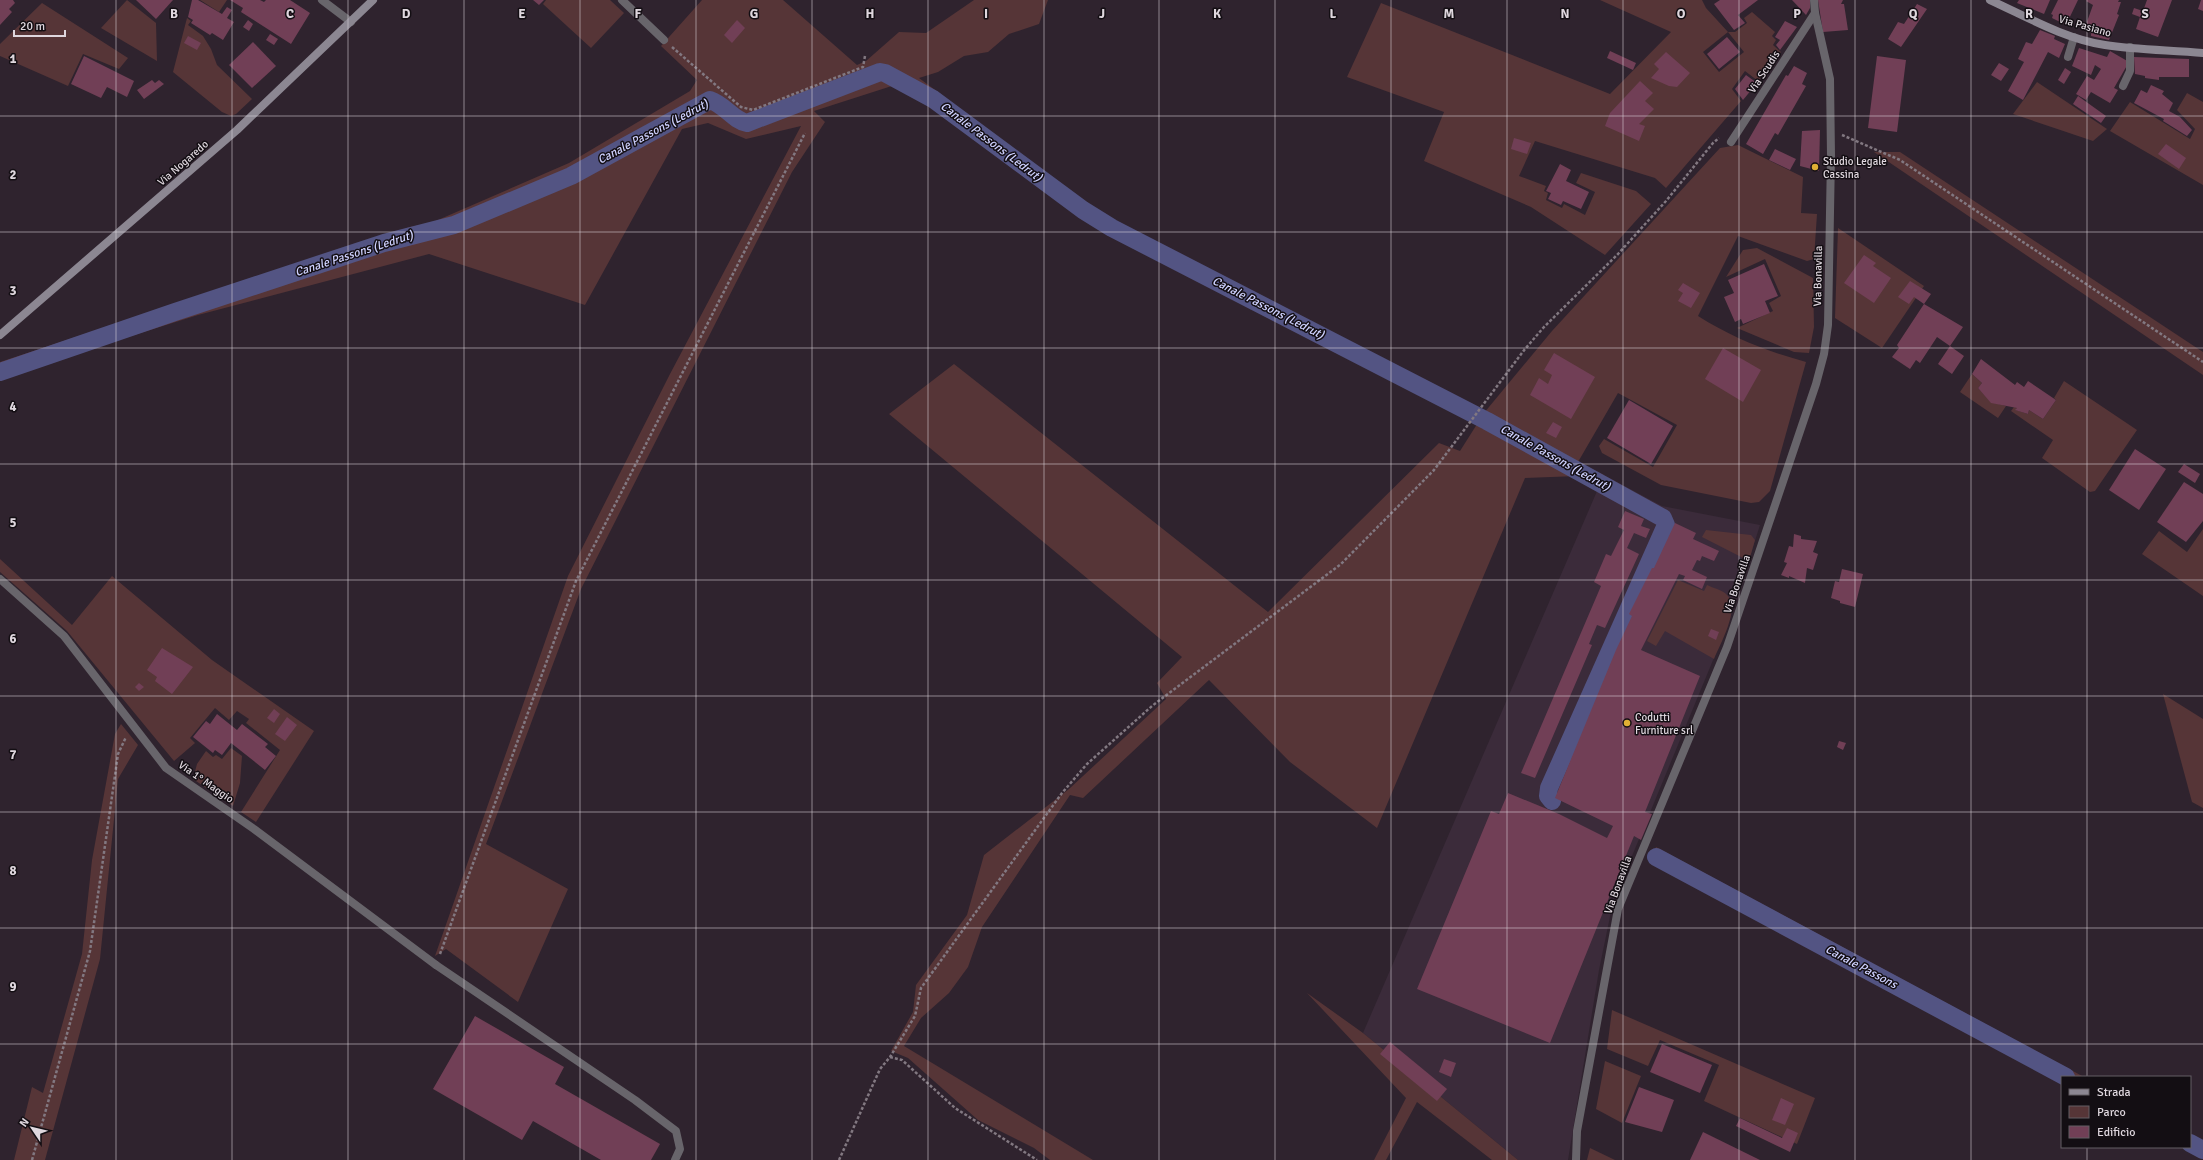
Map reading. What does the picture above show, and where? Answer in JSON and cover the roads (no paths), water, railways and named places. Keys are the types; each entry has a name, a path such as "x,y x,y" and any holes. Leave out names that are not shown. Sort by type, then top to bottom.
{"street":[{"path":"322,0 351,22"},
{"name":"Via Nogaredo","path":"0,335 238,130 373,0"},
{"path":"622,0 664,40"},
{"name":"Via Bonavilla","path":"1576,1160 1577,1131 1618,909 1727,647 1803,422 1824,354 1828,325 1831,130 1830,79 1815,13 1814,0"},
{"name":"Via Pasiano","path":"1990,0 2074,37 2104,45 2203,53"},
{"name":"Via Scudis","path":"1731,142 1815,13"},
{"path":"2068,57 2074,37"},
{"path":"2123,86 2130,71 2130,47"},
{"name":"Via 1° Maggio","path":"0,579 64,636 166,768 254,829 436,965 635,1100 676,1131 680,1149 675,1160"}],"waterway":[{"name":"Canale Passons (Ledrut)","path":"0,372 384,243 454,225 571,176 710,100 720,105 737,119 747,123 880,72 885,73 933,99 1083,210 1112,228 1487,421 1663,518 1666,525 1549,788 1548,796 1552,801"},
{"name":"Canale Passons","path":"1656,857 2064,1076"},
{"name":"Canale Passons","path":"2191,1144 2203,1150"}],"place":[{"name":"Studio Legale Cassina","path":"1815,167"},
{"name":"Codutti Furniture srl","path":"1627,723"}]}
